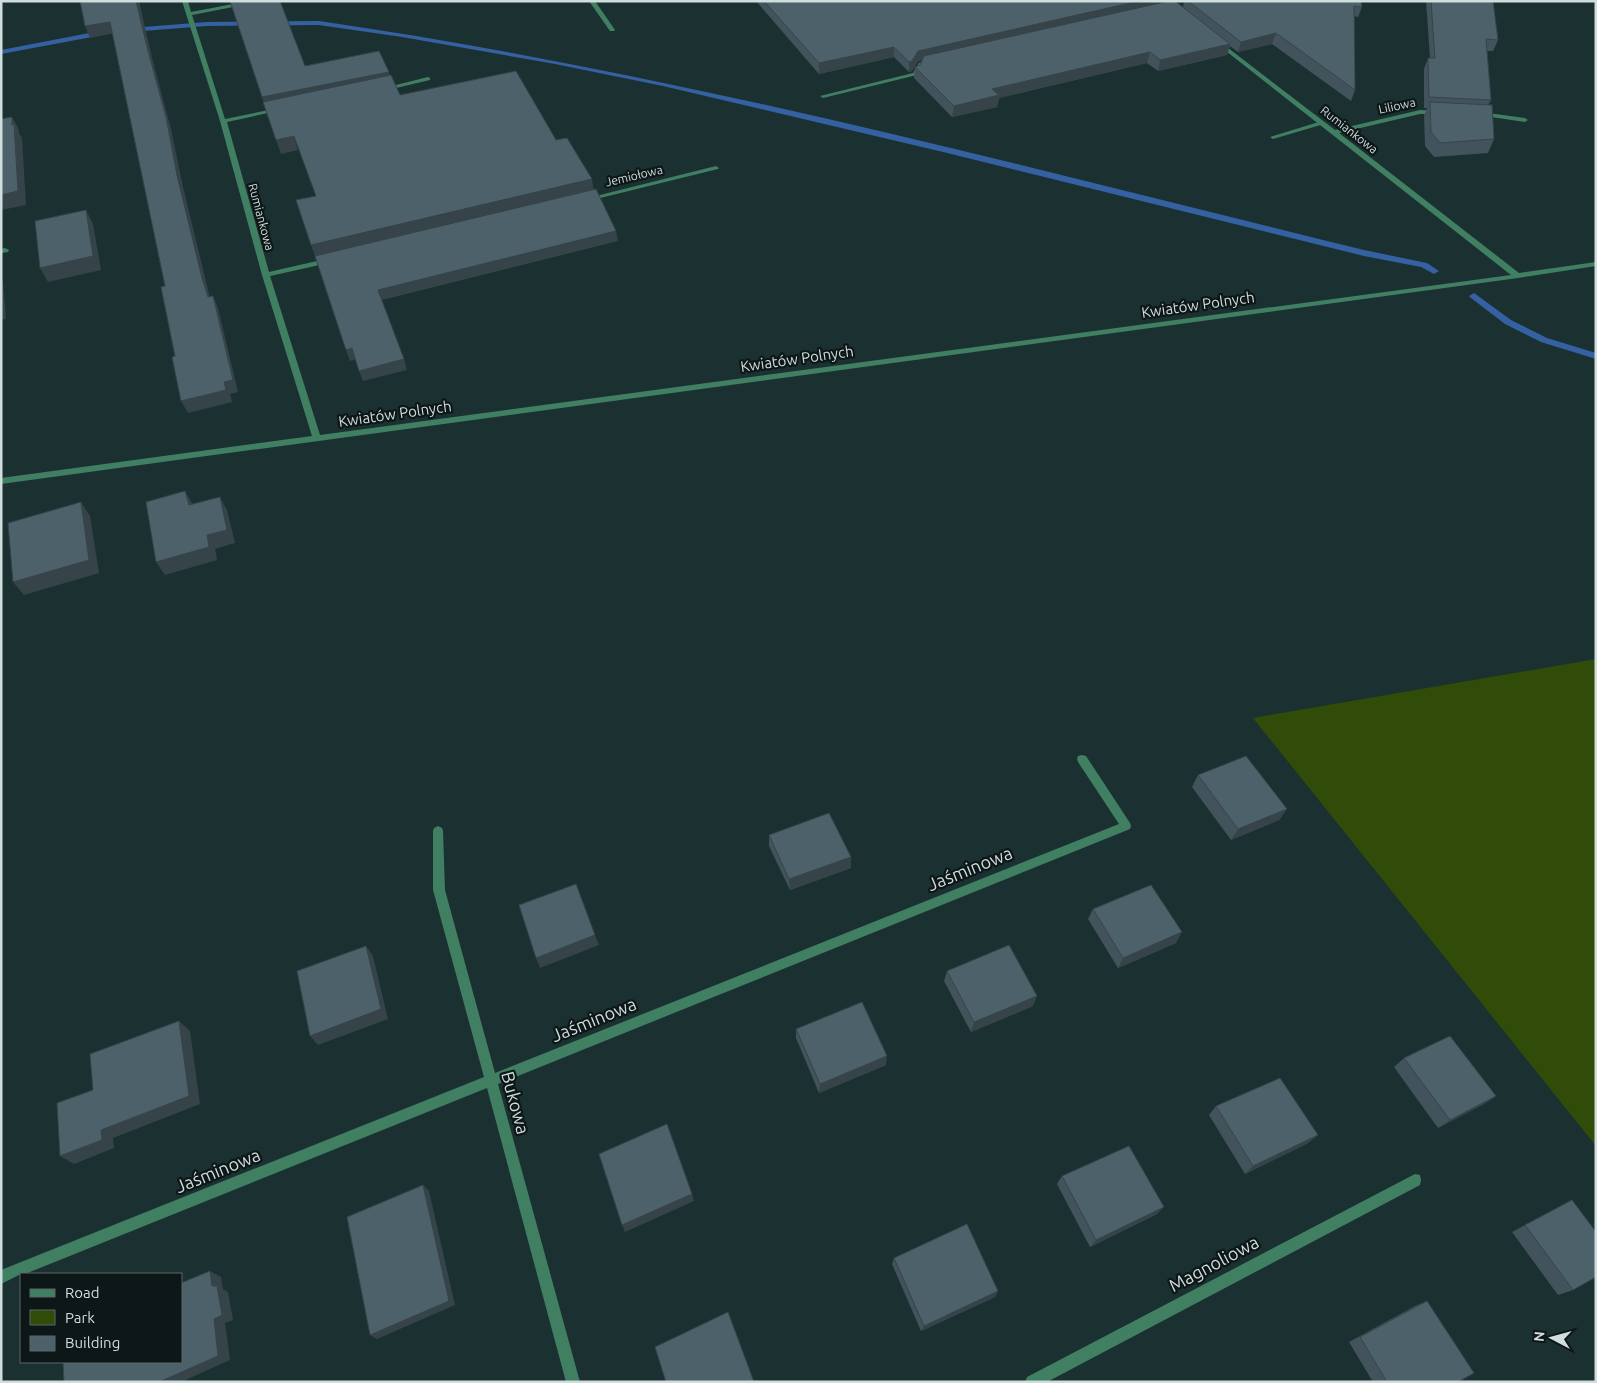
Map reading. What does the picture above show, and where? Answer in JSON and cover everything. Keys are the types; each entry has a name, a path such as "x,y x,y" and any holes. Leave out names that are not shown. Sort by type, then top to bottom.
{"street":[{"name":"Rumiankowa","path":"185,1 223,122 266,275 317,438"},
{"path":"191,17 260,1"},
{"path":"592,1 612,30"},
{"name":"Rumiankowa","path":"1213,38 1518,276"},
{"path":"823,96 915,74 920,64 930,62"},
{"path":"380,89 428,79"},
{"path":"223,122 282,109"},
{"name":"Liliowa","path":"1334,132 1420,112 1446,112"},
{"path":"1472,113 1525,120"},
{"path":"1273,137 1322,123"},
{"name":"Jemiołowa","path":"582,200 716,168"},
{"path":"266,275 342,257"},
{"name":"Kwiatów Polnych","path":"1,482 1596,264"},
{"name":"Jaśminowa","path":"1,1277 1126,826 1082,759"},
{"name":"Bukowa","path":"438,831 439,890 573,1382"},
{"name":"Magnoliowa","path":"1032,1382 1415,1180"}],"green space":[{"path":"1596,659 1596,1146 1253,718"}],"building":[{"path":"80,1 136,1 166,117 177,175 202,278 208,297 213,296 233,380 224,382 226,390 181,401 172,357 175,356 161,287 165,286 110,22 85,26"},
{"path":"230,1 280,1 305,66 379,51 389,72 262,97"},
{"path":"764,1 1139,1 918,51 912,61 909,62 894,47 819,63"},
{"path":"1175,1 1230,44 1160,60 1150,52 992,89 999,95 954,106 915,67 920,65 924,56"},
{"path":"1188,1 1361,1 1362,7 1354,6 1355,90 1276,33 1241,42"},
{"path":"1431,1 1493,1 1498,40 1486,39 1491,100 1429,97 1428,58 1435,58"},
{"path":"516,71 556,140 567,138 592,179 311,245 296,200 316,196 294,136 276,140 263,102 391,75 400,95"},
{"path":"1430,102 1492,105 1494,139 1440,143 1431,132"},
{"path":"12,117 18,191 1,195 1,119"},
{"path":"596,189 616,231 378,290 404,359 359,371 352,348 346,350 315,256"},
{"path":"86,210 93,256 40,268 35,221"},
{"path":"185,491 189,505 220,497 227,530 207,535 209,547 156,562 146,502"},
{"path":"81,502 89,560 13,582 8,523"},
{"path":"1246,756 1287,809 1238,829 1198,775"},
{"path":"829,813 851,857 789,879 769,835"},
{"path":"576,884 595,935 536,958 519,905"},
{"path":"1151,885 1182,932 1123,958 1093,909"},
{"path":"1009,945 1037,996 974,1022 947,971"},
{"path":"366,946 381,1009 310,1036 297,971"},
{"path":"862,1002 887,1056 820,1084 796,1029"},
{"path":"179,1021 189,1096 101,1130 102,1140 60,1156 57,1103 93,1090 90,1054"},
{"path":"1450,1036 1496,1096 1450,1120 1404,1058"},
{"path":"1280,1078 1318,1135 1253,1166 1216,1106"},
{"path":"667,1124 692,1194 622,1225 599,1154"},
{"path":"1129,1146 1164,1207 1096,1240 1062,1176"},
{"path":"423,1185 449,1301 370,1335 347,1217"},
{"path":"1572,1200 1596,1232 1596,1277 1573,1290 1525,1225"},
{"path":"967,1224 998,1291 924,1326 894,1258"},
{"path":"210,1271 212,1286 217,1286 222,1315 214,1319 218,1356 159,1382 64,1382 63,1363 182,1363 182,1283"},
{"path":"1427,1301 1474,1373 1458,1382 1387,1382 1360,1337"},
{"path":"728,1312 754,1382 666,1382 655,1347"}],"waterway":[{"path":"130,30 207,24 319,23 402,35 555,62 663,84 943,149 1364,253 1424,265 1434,271"},
{"path":"1,52 105,32"},
{"path":"1474,296 1508,322 1544,340 1596,356"}]}
